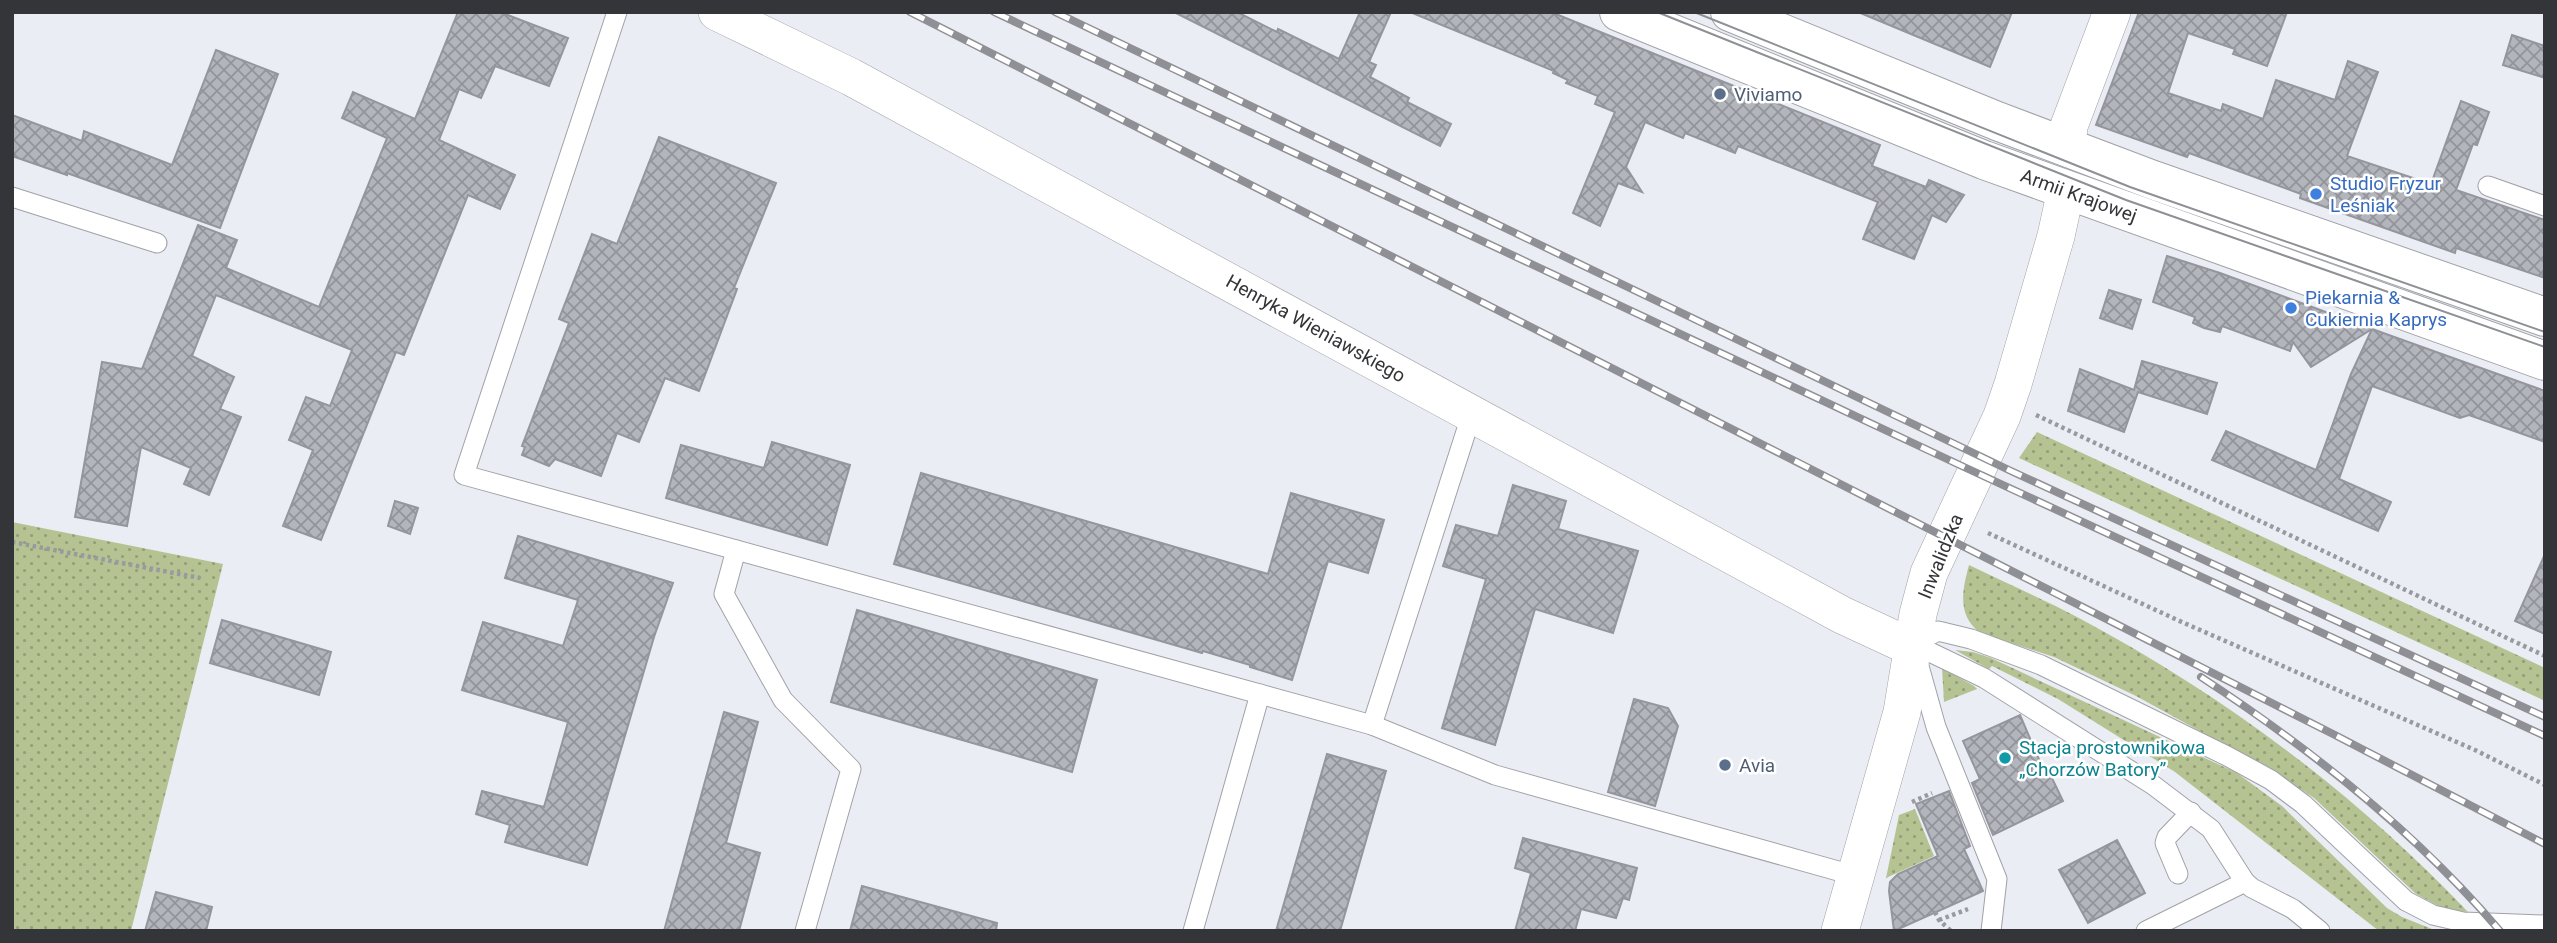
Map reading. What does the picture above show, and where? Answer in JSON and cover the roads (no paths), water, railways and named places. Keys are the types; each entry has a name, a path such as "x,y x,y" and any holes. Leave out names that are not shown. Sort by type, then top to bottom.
{"street":[{"name":"Henryka Wieniawskiego","path":"717,12 851,76 1842,615 1898,641 1913,645"},
{"name":"Armii Krajowej","path":"1619,12 1984,160 2545,361"},
{"name":"Armii Krajowej","path":"1730,12 2166,185 2545,317"},
{"path":"2066,190 2069,126 2108,13"},
{"name":"Inwalidzka","path":"1840,931 1902,712 1922,595 1929,573 2002,416 2014,384 2056,236 2066,190"}],"lane":[{"path":"617,12 464,475 1372,725 1494,775 1856,876"},
{"path":"2488,186 2545,206"},
{"path":"12,197 157,243"},
{"path":"1372,725 1472,413"},
{"path":"736,550 724,594 783,700 851,769 806,931"},
{"path":"1913,645 1938,631 1970,639 2041,665 2227,756 2282,788 2303,804 2406,901 2433,915 2463,922 2545,925"},
{"path":"1913,645 1984,678 2153,785 2211,829 2245,882 2293,909 2320,931"},
{"path":"1913,645 1937,727 1997,879 1991,931"},
{"path":"1193,931 1260,694"},
{"path":"2178,874 2165,843 2167,837 2191,812"},
{"path":"2146,931 2245,882"}],"tram line":[{"path":"1657,12 2126,200 2545,347"},
{"path":"1694,12 2130,187 2545,332"}],"railway":[{"path":"910,12 2545,844"},
{"path":"994,12 2545,736"},
{"path":"1055,12 2011,471 2545,717"},
{"path":"2201,677 2282,733 2360,794 2433,859 2500,931"}],"place":[{"name":"Viviamo","path":"1720,94"},
{"name":"Studio Fryzur Leśniak","path":"2316,194"},
{"name":"Piekarnia & Cukiernia Kaprys","path":"2291,308"},
{"name":"Stacja prostownikowa „Chorzów Batory”","path":"2005,758"},
{"name":"Avia","path":"1725,765"}]}
